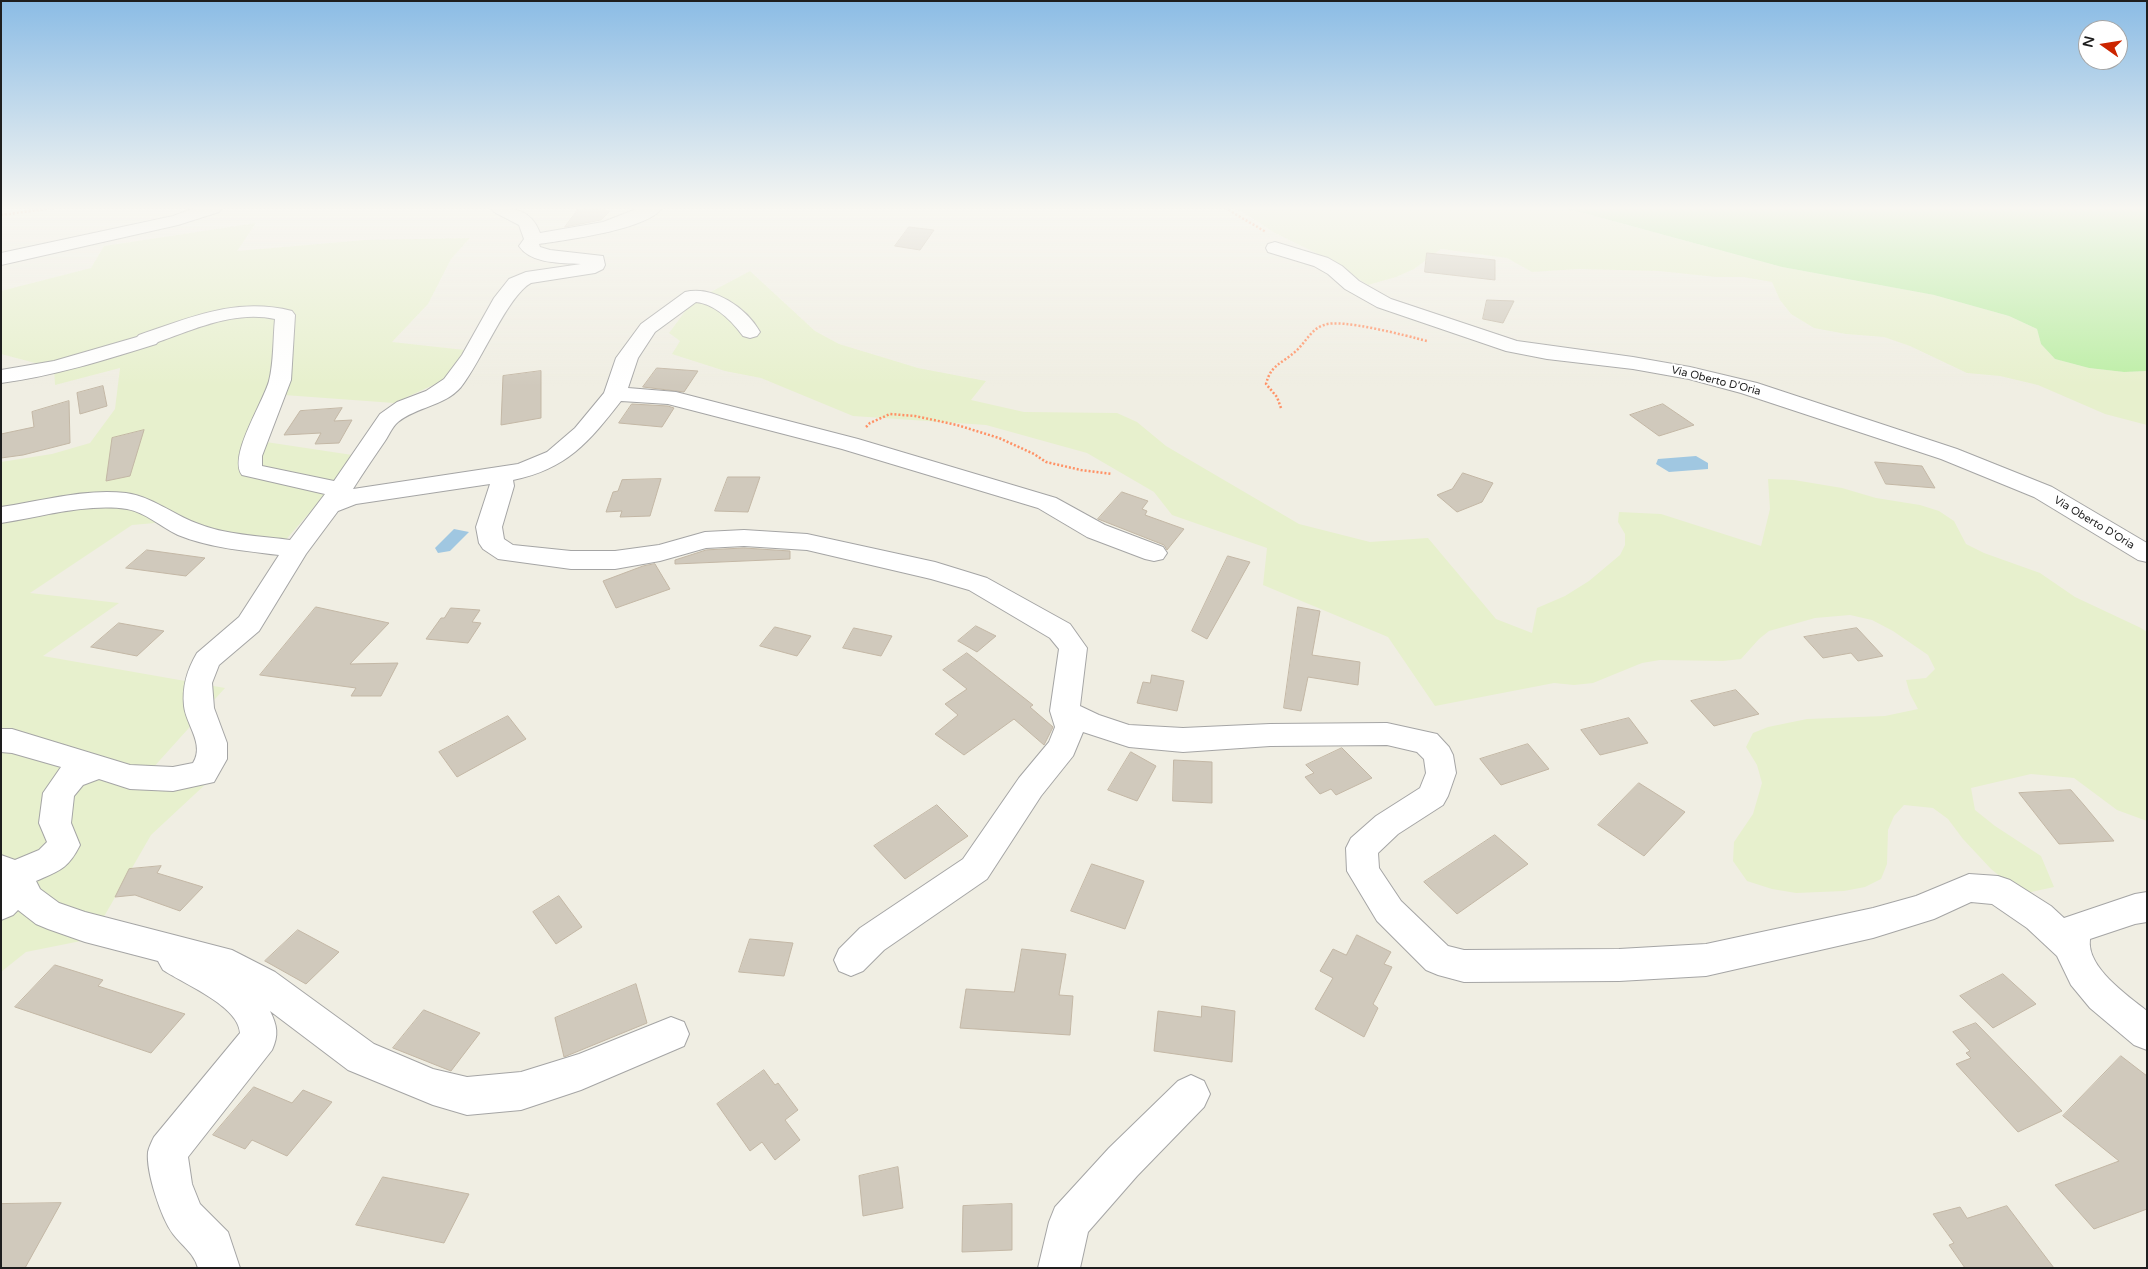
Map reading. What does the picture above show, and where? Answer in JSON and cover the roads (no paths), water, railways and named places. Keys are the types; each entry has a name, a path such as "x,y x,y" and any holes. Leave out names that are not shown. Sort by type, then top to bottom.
{"street":[{"path":"1,740 12,741 130,777 173,779 202,773 212,759 212,744 199,708 198,683 207,660 249,624 296,549 334,498 388,419 405,407 434,396 452,384 472,355 504,298 516,282 526,278 592,267"},
{"name":"Via Oberto D'Oria","path":"1330,267 1352,285 1384,303 1513,347 1634,363 1690,373 1758,391 1948,454 2043,492 2147,554"},
{"path":"334,498 491,476 543,464 573,444 615,394 627,358 648,328 692,296 710,298 744,321 750,332"},
{"path":"1,377 29,374 84,359 149,340 146,339 217,316 248,311 271,310 284,315 280,380 250,456 250,470 268,476 324,485 334,498"},
{"path":"615,394 668,397 850,444 1047,502 1096,531 1154,553"},
{"path":"491,476 501,479 502,486 489,527 492,543 507,553 571,560 615,560 660,553 705,540 744,538 806,542 935,571 978,584 1060,630 1073,648 1065,711 1070,727 1062,748 1030,787 976,869 872,939 851,960"},
{"path":"1,515 94,501 126,501 149,507 188,529 220,537 296,549"},
{"path":"1065,711 1089,722 1129,736 1183,740 1270,735 1386,734 1426,742 1438,755 1441,774 1432,796 1387,825 1362,848 1362,871 1389,911 1438,959 1464,966 1619,965 1706,960 1873,923 1922,908 1969,888 1998,890 2039,917 2072,948 2081,970 2103,997 2147,1033"},
{"path":"99,767 72,776 59,794 55,823 64,845 51,860 9,884 48,914 85,927 220,961 262,983 362,1057 434,1088 467,1096 522,1091 581,1072 671,1034"},
{"path":"2072,948 2075,929 2135,909 2147,907"},
{"path":"159,946 181,963 239,998 255,1012 260,1029 259,1038 168,1151 172,1186 186,1218 213,1247 219,1268"},
{"path":"1059,1268 1070,1222 1123,1162 1191,1094"}],"water":[{"path":"1696,456 1708,463 1708,469 1669,472 1656,464 1658,459"},
{"path":"454,529 469,532 450,551 438,553 435,548"}]}
